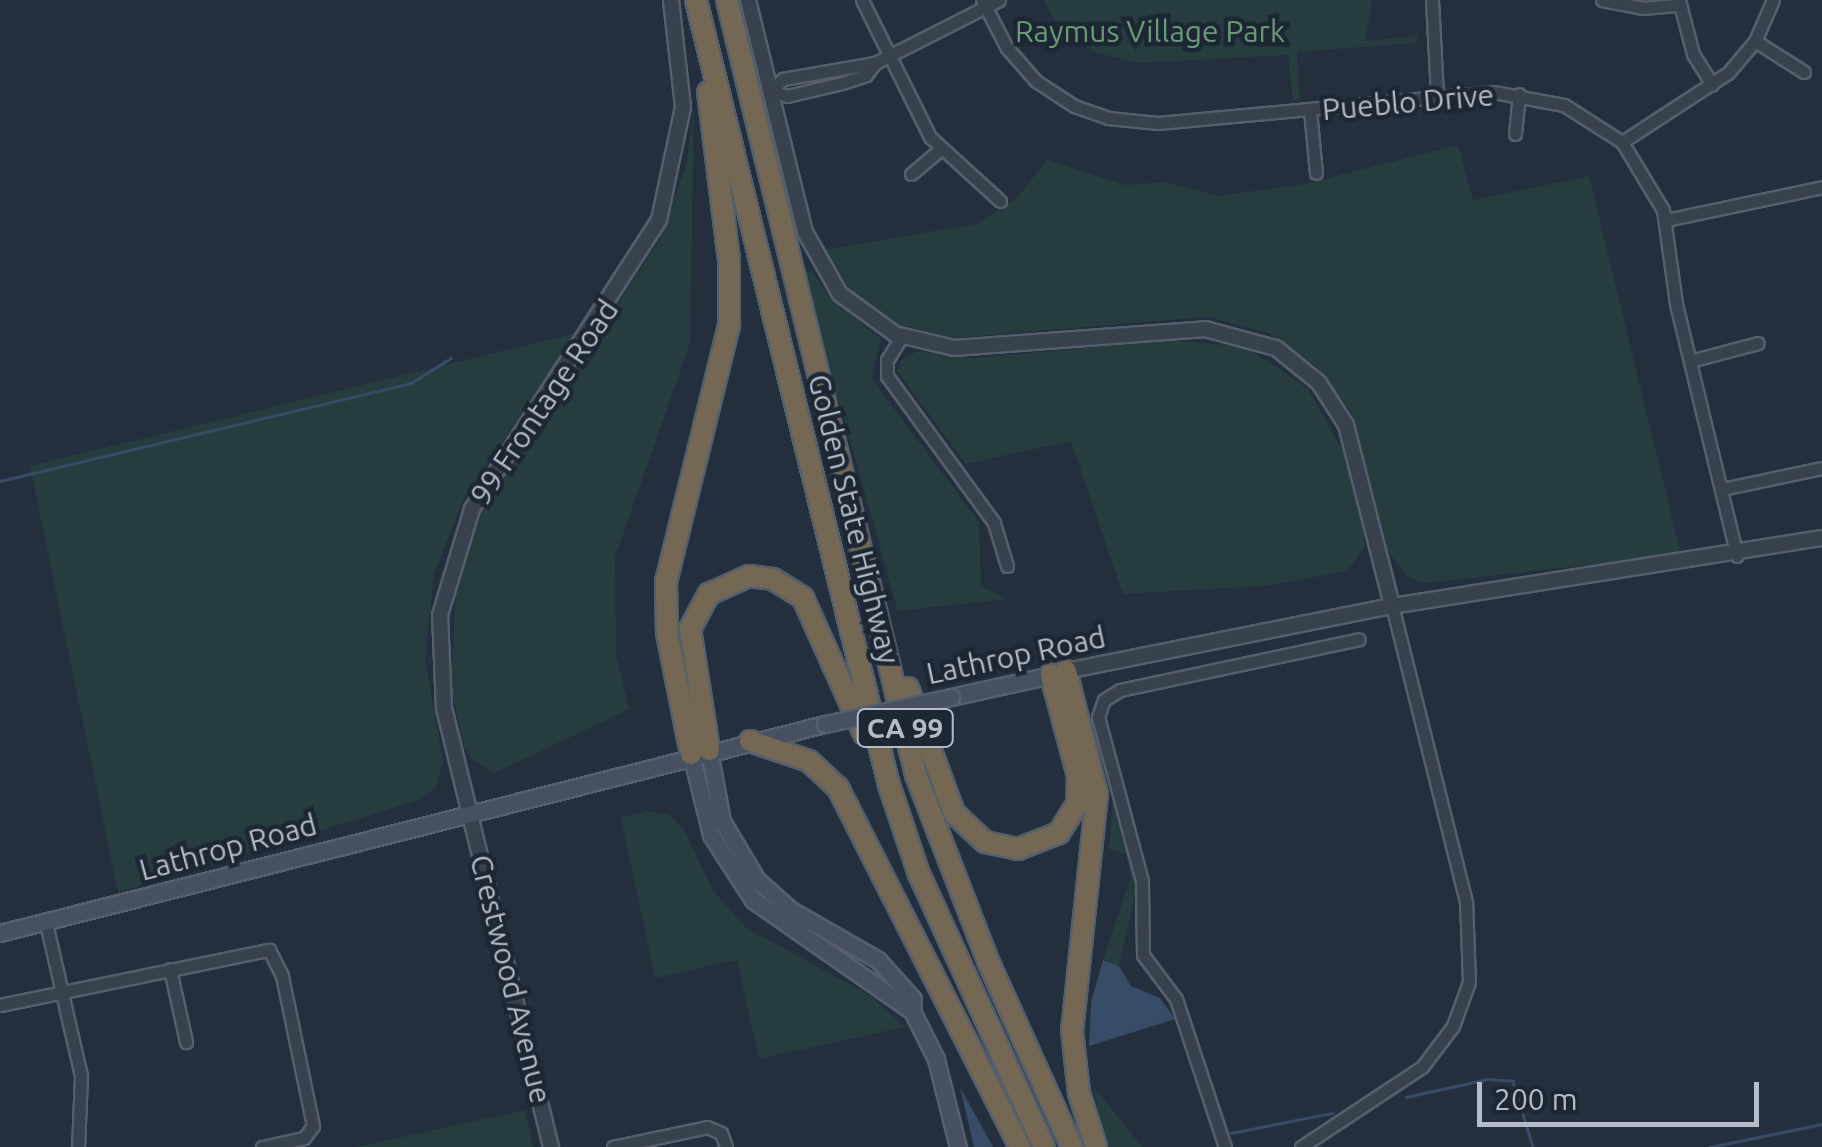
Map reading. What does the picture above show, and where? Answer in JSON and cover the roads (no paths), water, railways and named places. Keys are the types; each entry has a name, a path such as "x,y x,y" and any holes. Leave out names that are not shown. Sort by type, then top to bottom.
{"highway":[{"name":"Golden State Highway","path":"696,0 889,785 925,889 1044,1147"},
{"name":"Golden State Highway","path":"727,0 916,775 988,961 1072,1147"},
{"path":"700,752 667,633 666,582 683,496 719,374 731,289 704,30"},
{"path":"798,289 904,677 940,778 964,824 1005,850 1046,842 1070,822 1077,804 1078,776 1058,673"},
{"path":"700,752 690,639 693,617 720,585 763,576 794,590 812,611 889,785"},
{"path":"1058,673 1097,794 1072,1030 1080,1094 1096,1147"},
{"path":"750,741 809,761 838,788 1020,1147"}],"main road":[{"name":"Lathrop Road","path":"0,933 700,752 1058,673"},
{"path":"700,752 711,834 753,900 912,1011 936,1059 958,1147"}],"street":[{"name":"99 Frontage Road","path":"470,811 438,652 448,573 480,494 659,220 682,107 670,0"},
{"path":"748,0 818,264 840,294 902,336 954,348 1205,329 1276,348 1320,382 1346,426 1466,902 1469,982 1453,1026 1422,1067 1301,1147"},
{"path":"862,0 880,60 940,150 1000,201"},
{"path":"770,91 783,79 880,60 984,4 1000,0"},
{"path":"1432,0 1437,96"},
{"path":"1602,0 1643,8 1680,2 1693,54 1712,85"},
{"path":"1622,142 1712,85 1755,41 1773,0"},
{"name":"Pueblo Drive","path":"984,4 1025,70 1058,97 1095,114 1158,123 1437,96 1520,94 1564,105 1622,142 1666,220 1690,360 1738,556"},
{"path":"1755,41 1804,72"},
{"path":"1515,134 1520,94"},
{"path":"1310,110 1316,172"},
{"path":"910,174 940,150"},
{"path":"1666,220 1822,187"},
{"path":"902,336 888,360 887,376 994,523 1007,566"},
{"path":"1690,360 1758,343"},
{"path":"1722,489 1822,468"},
{"name":"Lathrop Road","path":"1058,673 1392,606 1738,556 1822,538"},
{"path":"1296,624 1302,651"},
{"path":"1225,1147 1176,1000 1143,955 1142,880 1098,717 1104,700 1120,690 1359,639"},
{"name":"Crestwood Avenue","path":"470,811 550,1147"},
{"path":"46,923 82,1088 78,1147"},
{"path":"0,1005 170,969 273,953 314,1126 304,1138 262,1147"},
{"path":"170,969 186,1042"},
{"path":"613,1147 716,1129 726,1147"}],"water":[{"path":"1103,960 1119,966 1131,986 1160,998 1175,1019 1089,1046 1091,1002"},
{"path":"960,1087 993,1147 974,1147"}],"waterway":[{"path":"0,481 411,383 451,358"},
{"path":"1406,1097 1487,1079 1513,1081 1533,1147"},
{"path":"1231,1133 1332,1113"},
{"path":"1710,1147 1822,1124"}],"park label":[{"name":"Raymus Village Park","path":"1150,31"}]}
